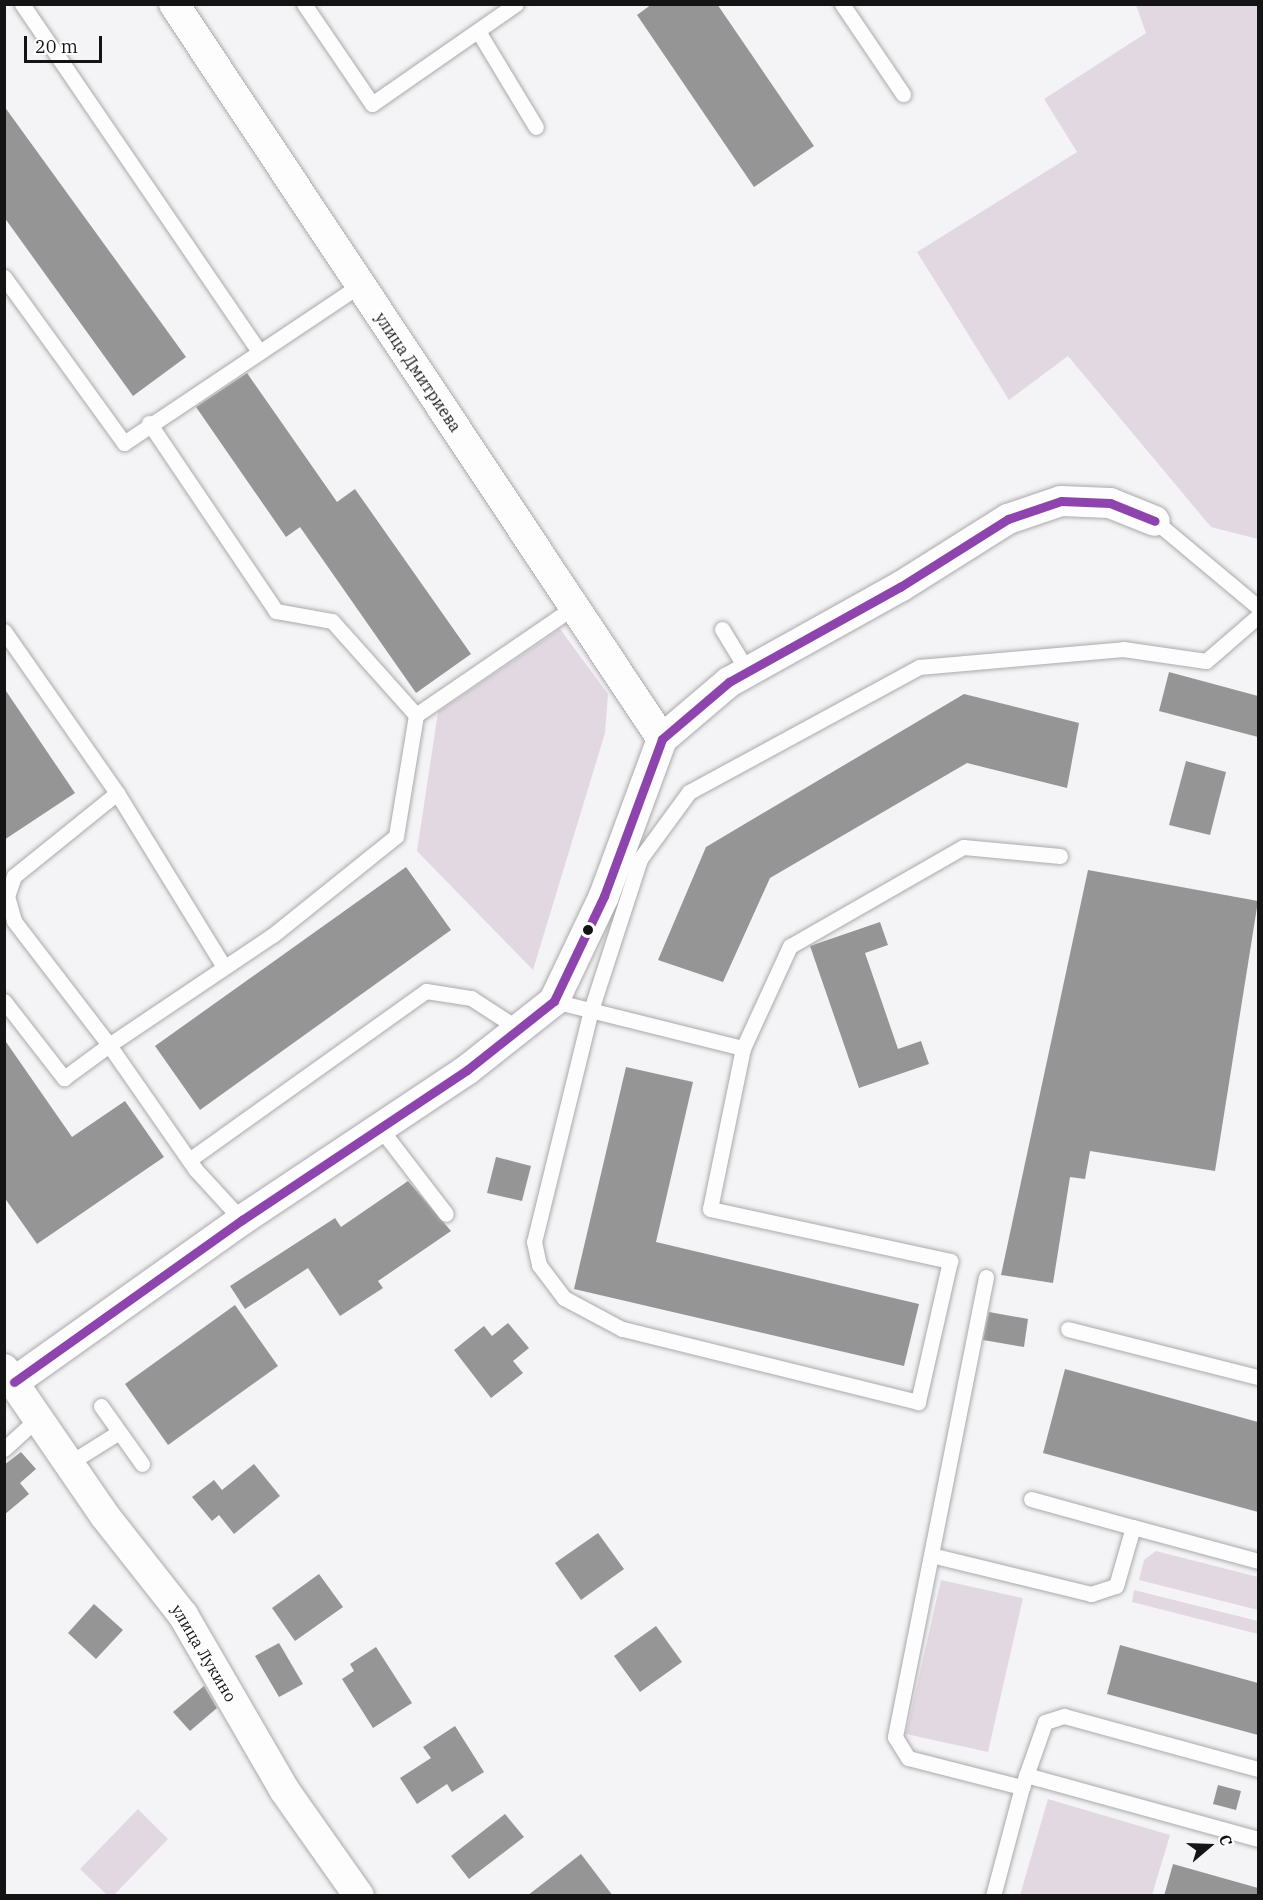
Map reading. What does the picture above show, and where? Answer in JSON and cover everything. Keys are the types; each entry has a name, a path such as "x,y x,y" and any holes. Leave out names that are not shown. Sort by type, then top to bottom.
{"street":[{"name":"улица Дмитриева","path":"174,4 662,740"},
{"path":"9,1375 467,1070 554,1001 604,896 662,740 729,682 900,587 1008,519 1061,501 1110,503 1155,521"},
{"name":"улица Лукино","path":"9,1375 68,1464 183,1615 285,1791 359,1896"}],"lane":[{"path":"22,4 259,352"},
{"path":"304,4 372,104 516,4"},
{"path":"842,4 903,94"},
{"path":"478,31 536,127"},
{"path":"4,277 124,443 149,423 360,285"},
{"path":"149,423 276,611 332,621 416,715"},
{"path":"1155,521 1258,607"},
{"path":"4,1002 64,1078 273,934 396,836 416,715 574,607"},
{"path":"1060,856 963,847 790,946 743,1048 710,1209 950,1261 918,1402 622,1329 564,1298 539,1264 534,1242 591,1010 640,859 689,792 919,667 1123,649 1206,661 1258,616"},
{"path":"722,629 748,672"},
{"path":"4,631 117,793 224,967"},
{"path":"117,793 14,876 6,895 14,921 109,1045 189,1160 242,1220"},
{"path":"189,1160 426,991 471,998 519,1029"},
{"path":"554,1001 743,1048"},
{"path":"380,1128 446,1214"},
{"path":"986,1277 894,1737 898,1749 908,1758 1024,1781 1258,1839"},
{"path":"1068,1329 1258,1377"},
{"path":"101,1406 142,1464"},
{"path":"4,1449 38,1418"},
{"path":"68,1464 119,1432"},
{"path":"1031,1499 1258,1561"},
{"path":"931,1555 1090,1594 1104,1592 1116,1586 1133,1527"},
{"path":"993,1896 1024,1781 1045,1722 1064,1716 1258,1768"}],"shaded area":[{"path":"1136,5 1258,5 1258,539 1211,527 1068,356 1009,400 917,252 1077,152 1044,99 1146,33"},
{"path":"560,629 608,694 605,733 533,970 417,851 438,712"},
{"path":"1156,1551 1258,1577 1258,1610 1139,1580 1144,1560"},
{"path":"941,1580 1023,1598 988,1752 906,1734"},
{"path":"1134,1590 1258,1621 1258,1634 1132,1602"},
{"path":"1048,1799 1170,1835 1152,1895 1020,1895"},
{"path":"138,1809 168,1839 114,1895 107,1895 80,1869"}],"building":[{"path":"652,4 717,4 814,146 754,187 637,15"},
{"path":"4,106 186,357 133,396 4,217"},
{"path":"247,373 337,502 355,489 471,654 416,693 300,527 286,537 196,407"},
{"path":"1169,672 1258,696 1258,737 1159,711"},
{"path":"4,688 75,793 4,840"},
{"path":"964,694 1079,723 1067,788 967,763 770,878 723,982 658,960 706,847"},
{"path":"1186,761 1226,772 1210,835 1169,825"},
{"path":"406,867 451,930 200,1110 155,1046"},
{"path":"1088,870 1258,901 1215,1171 1090,1151 1085,1179 1070,1177 1053,1283 1001,1275"},
{"path":"880,922 888,945 865,953 898,1049 921,1041 929,1064 859,1088 810,946"},
{"path":"4,1039 72,1137 125,1101 164,1157 37,1244 4,1197"},
{"path":"626,1067 693,1082 656,1242 919,1304 904,1366 574,1289"},
{"path":"496,1157 531,1166 522,1201 487,1193"},
{"path":"408,1181 451,1231 378,1281 383,1288 340,1316 308,1268 245,1309 230,1286 335,1218 341,1227"},
{"path":"235,1305 278,1366 168,1445 125,1384"},
{"path":"989,1312 1028,1319 1024,1347 983,1340"},
{"path":"508,1323 529,1348 513,1361 523,1373 491,1398 454,1350 484,1326 492,1336"},
{"path":"1065,1369 1258,1422 1258,1512 1043,1453"},
{"path":"21,1452 36,1469 20,1483 29,1494 4,1515 4,1465"},
{"path":"254,1464 280,1496 234,1534 219,1515 212,1521 192,1497 214,1480 222,1490"},
{"path":"598,1533 624,1569 581,1600 555,1563"},
{"path":"319,1574 343,1607 295,1641 272,1608"},
{"path":"94,1604 123,1630 96,1659 68,1633"},
{"path":"656,1626 682,1662 640,1692 614,1656"},
{"path":"279,1643 303,1684 279,1697 255,1656"},
{"path":"1120,1645 1258,1683 1258,1735 1107,1694"},
{"path":"376,1647 412,1703 373,1728 342,1679 354,1671 350,1664"},
{"path":"204,1686 217,1708 190,1731 173,1712"},
{"path":"455,1726 484,1772 452,1792 447,1784 417,1804 400,1778 431,1758 423,1747"},
{"path":"1218,1785 1241,1791 1236,1810 1213,1804"},
{"path":"505,1814 524,1837 469,1879 451,1856"},
{"path":"581,1854 613,1896 527,1896"},
{"path":"1173,1864 1258,1888 1258,1896 1164,1896"}],"transit line":[{"path":"14,1382 242,1220 467,1070 554,1001 604,896 662,739 729,682 900,587 1008,519 1061,501 1110,503 1155,521"}]}
